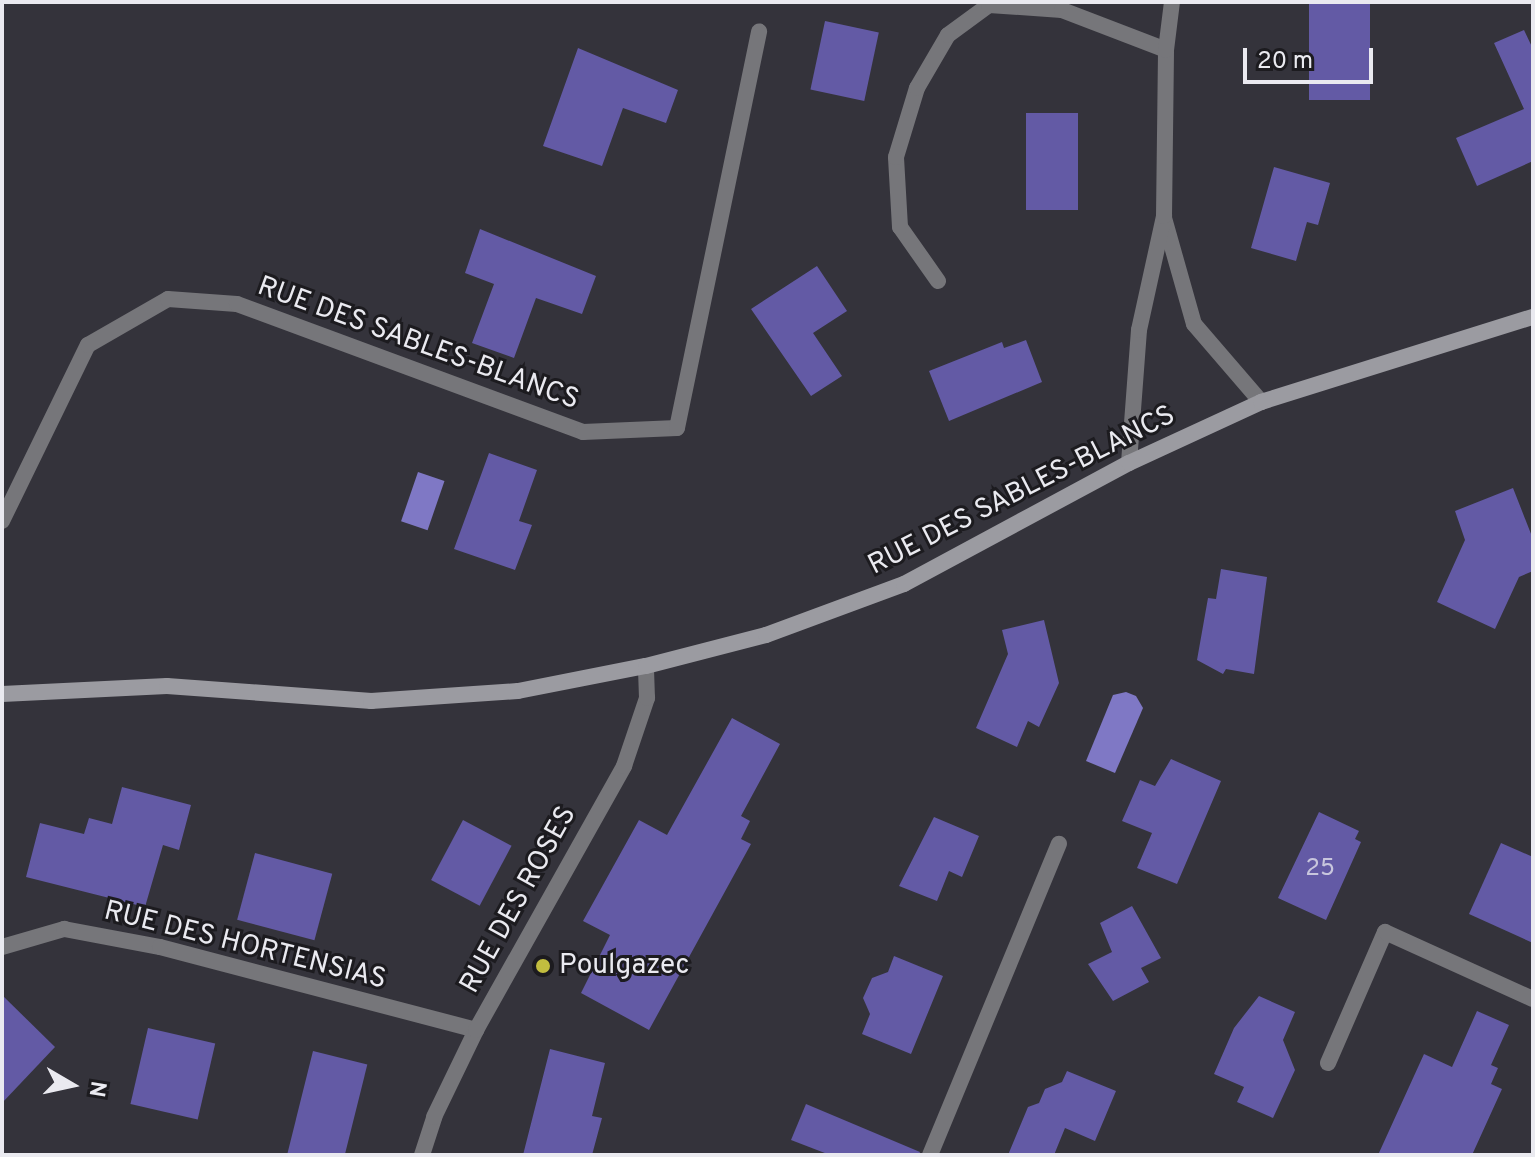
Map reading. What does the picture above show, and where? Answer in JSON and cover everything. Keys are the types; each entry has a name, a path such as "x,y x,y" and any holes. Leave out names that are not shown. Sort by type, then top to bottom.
{"street":[{"path":"1129,463 1139,330 1164,216 1166,50 1172,2"},
{"path":"938,281 900,227 896,157 917,88 948,35 989,5 1062,10 1166,50"},
{"name":"RUE DES SABLES-BLANCS","path":"2,521 88,345 168,299 237,304 583,432 677,428 759,31"},
{"path":"1164,216 1194,324 1261,402"},
{"name":"RUE DES SABLES-BLANCS","path":"2,694 167,686 371,701 518,691 646,666 766,635 904,584 1129,463 1261,402 1533,317"},
{"name":"RUE DES ROSES","path":"422,1155 434,1117 476,1030 624,766 647,698 646,666"},
{"path":"930,1155 1059,844"},
{"name":"RUE DES HORTENSIAS","path":"2,947 64,929 160,947 476,1030"},
{"path":"1328,1063 1385,932 1533,999"}],"shaded area":[{"path":"418,472 444,481 428,530 401,521"},
{"path":"1126,692 1136,696 1143,708 1115,773 1086,761 1113,695"}],"building":[{"path":"1309,2 1370,2 1370,100 1309,100"},
{"path":"825,21 879,32 864,101 810,89"},
{"path":"1524,30 1533,49 1533,161 1477,186 1456,138 1524,109 1494,43"},
{"path":"578,48 678,90 666,123 623,108 602,166 543,146"},
{"path":"1026,113 1078,113 1078,210 1026,210"},
{"path":"1274,167 1330,183 1318,225 1307,222 1296,261 1251,248"},
{"path":"480,229 596,276 582,314 536,298 514,358 472,343 494,284 465,273"},
{"path":"817,266 847,311 813,333 842,376 811,396 751,309"},
{"path":"1026,340 1042,382 949,421 929,371 1002,342 1004,348"},
{"path":"489,453 537,470 519,521 532,525 515,570 454,549"},
{"path":"1513,488 1533,539 1533,571 1519,577 1495,629 1437,602 1465,540 1455,511"},
{"path":"1221,569 1267,577 1254,674 1226,669 1223,674 1197,660 1208,598 1216,599"},
{"path":"1044,620 1059,683 1039,727 1028,721 1017,747 976,728 1008,654 1002,630"},
{"path":"732,718 780,744 741,816 750,821 741,839 751,844 649,1030 581,993 610,935 583,921 639,820 667,835"},
{"path":"1171,759 1221,781 1177,884 1137,868 1152,833 1122,821 1140,780 1155,786"},
{"path":"122,787 191,805 179,850 163,845 145,907 26,877 40,823 84,834 89,818 112,824"},
{"path":"1319,812 1359,831 1355,839 1361,842 1326,920 1278,898"},
{"path":"934,817 979,836 962,877 949,871 937,901 899,886"},
{"path":"463,820 512,846 480,906 431,880"},
{"path":"1501,843 1533,857 1533,943 1469,914"},
{"path":"255,853 332,874 314,940 237,920"},
{"path":"1132,906 1161,958 1141,968 1149,982 1113,1001 1088,964 1112,952 1100,923"},
{"path":"894,956 943,976 911,1054 862,1034 870,1014 863,998 872,978 888,972"},
{"path":"2,995 55,1047 2,1103"},
{"path":"1259,996 1295,1012 1283,1040 1295,1070 1273,1118 1237,1102 1244,1087 1214,1074 1234,1028"},
{"path":"1477,1011 1509,1025 1491,1065 1498,1068 1491,1084 1502,1089 1472,1155 1378,1155 1424,1054 1452,1067"},
{"path":"148,1028 215,1044 198,1120 130,1104"},
{"path":"550,1049 605,1063 592,1116 602,1118 592,1155 523,1155"},
{"path":"313,1051 367,1065 345,1155 287,1155"},
{"path":"1067,1071 1116,1091 1095,1141 1065,1128 1054,1155 1008,1155 1028,1107 1039,1103 1045,1089 1062,1082"},
{"path":"806,1104 920,1152 919,1155 830,1155 791,1140"}],"place":[{"name":"Poulgazec","path":"543,966"}]}
